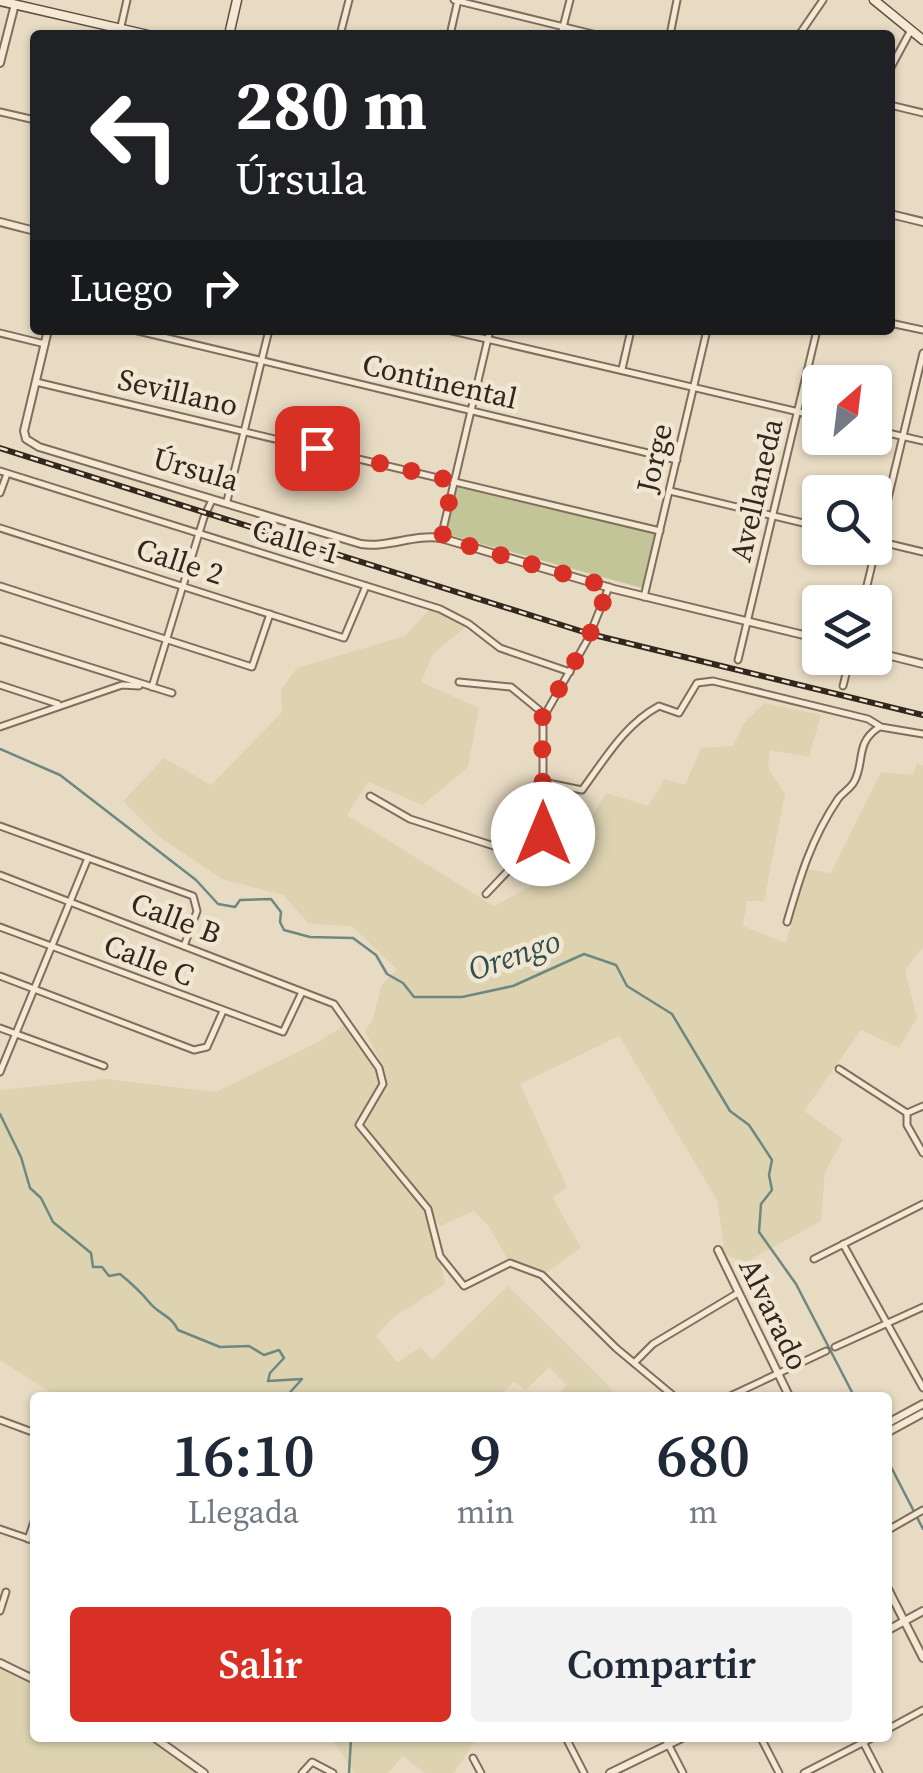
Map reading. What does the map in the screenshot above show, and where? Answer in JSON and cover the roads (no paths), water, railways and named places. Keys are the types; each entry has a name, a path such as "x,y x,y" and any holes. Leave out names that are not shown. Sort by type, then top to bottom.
{"main road":[{"path":"230,30 237,0"},
{"path":"874,0 923,40"},
{"path":"0,1 112,30"}],"street":[{"path":"120,30 127,0"},
{"path":"341,30 348,0"},
{"path":"451,30 457,0 576,30"},
{"path":"562,30 570,0"},
{"path":"671,30 677,0"},
{"path":"802,30 823,0"},
{"path":"0,63 15,4"},
{"path":"895,59 911,30"},
{"path":"895,106 923,113"},
{"path":"0,112 30,119"},
{"path":"895,215 923,222"},
{"path":"0,222 30,230"},
{"path":"895,324 923,330"},
{"path":"0,333 45,344"},
{"path":"36,382 47,335"},
{"name":"Continental","path":"154,335 677,460"},
{"path":"227,501 268,335"},
{"path":"468,335 802,413"},
{"path":"442,538 489,335"},
{"path":"622,370 630,335"},
{"name":"Jorge","path":"644,597 706,335"},
{"name":"Avellaneda","path":"738,660 816,335"},
{"path":"892,483 923,353"},
{"name":"Sevillano","path":"36,382 660,532"},
{"name":"Úrsula","path":"36,382 24,431 26,439 39,447 361,544 442,538 644,597 802,635"},
{"path":"892,434 923,441"},
{"path":"0,493 4,472"},
{"name":"Calle 1","path":"4,472 440,610 469,624 500,648 570,672"},
{"path":"670,491 802,524"},
{"path":"152,687 198,534 214,497"},
{"name":"Calle 2","path":"0,528 346,637 366,586"},
{"path":"892,545 923,552"},
{"path":"0,586 252,667 270,614"},
{"path":"486,894 543,834 544,714 588,639 609,587"},
{"path":"0,639 172,694"},
{"path":"892,656 923,664"},
{"path":"843,686 846,675"},
{"path":"544,782 582,790 613,745 641,716 659,706 679,712 697,683 714,681 868,719 881,727"},
{"path":"459,682 511,688 544,714"},
{"path":"0,685 61,705"},
{"path":"0,727 122,685 152,687"},
{"path":"787,922 807,852 840,796 852,785 858,755 869,736 881,727 923,734"},
{"path":"370,796 410,818 494,846 518,862"},
{"path":"0,826 192,896 197,911 184,946"},
{"path":"0,1072 88,858"},
{"name":"Calle B","path":"0,874 334,1004 379,1068 383,1084 359,1125 428,1209 440,1256 464,1286 510,1263 542,1275 634,1363"},
{"name":"Calle C","path":"0,928 283,1032 302,991"},
{"path":"0,976 194,1050 207,1047 223,1011"},
{"path":"0,1028 104,1066"},
{"path":"839,1068 908,1113"},
{"path":"908,1113 923,1106"},
{"path":"908,1113 907,1126 923,1152"},
{"path":"814,1259 923,1204"},
{"path":"843,1244 923,1388"},
{"name":"Alvarado","path":"718,1250 787,1392"},
{"path":"669,1392 634,1363 653,1344 738,1293"},
{"path":"834,1348 923,1307"},
{"path":"738,1392 826,1352"},
{"path":"892,1420 923,1404"},
{"path":"892,1430 923,1414"},
{"path":"0,1420 30,1432"},
{"path":"892,1528 922,1511"},
{"path":"0,1529 30,1539"},
{"path":"0,1611 6,1592"},
{"path":"892,1597 923,1658"},
{"path":"892,1628 923,1611"},
{"path":"0,1662 30,1677"},
{"path":"892,1727 923,1710"},
{"path":"160,1742 204,1773"},
{"path":"568,1742 584,1773"},
{"path":"610,1773 665,1742"},
{"path":"668,1742 683,1773"},
{"path":"764,1742 779,1773"},
{"path":"804,1773 858,1742"},
{"path":"863,1742 879,1773"},
{"path":"473,1758 481,1773"},
{"path":"302,1773 312,1762 333,1773"}],"waterway":[{"name":"Orengo","path":"0,749 60,775 196,880 218,904 235,907 240,900 271,899 281,912 284,930 310,937 353,938 376,955 387,974 403,983 414,997 462,997 513,986 584,954 616,965 627,986 672,1014 730,1111 749,1125 772,1160 772,1190 761,1204 759,1232 796,1284 852,1392"},
{"path":"0,1114 21,1157 30,1188 41,1198 53,1222 91,1253 93,1267 102,1267 109,1276 120,1274 178,1330 220,1347 249,1346 264,1355 279,1350 284,1358 268,1381 302,1379 290,1392"},
{"name":"Orengo","path":"892,1469 923,1529"},
{"path":"349,1773 351,1742"}],"railway":[{"path":"0,448 590,634 923,715"}]}
